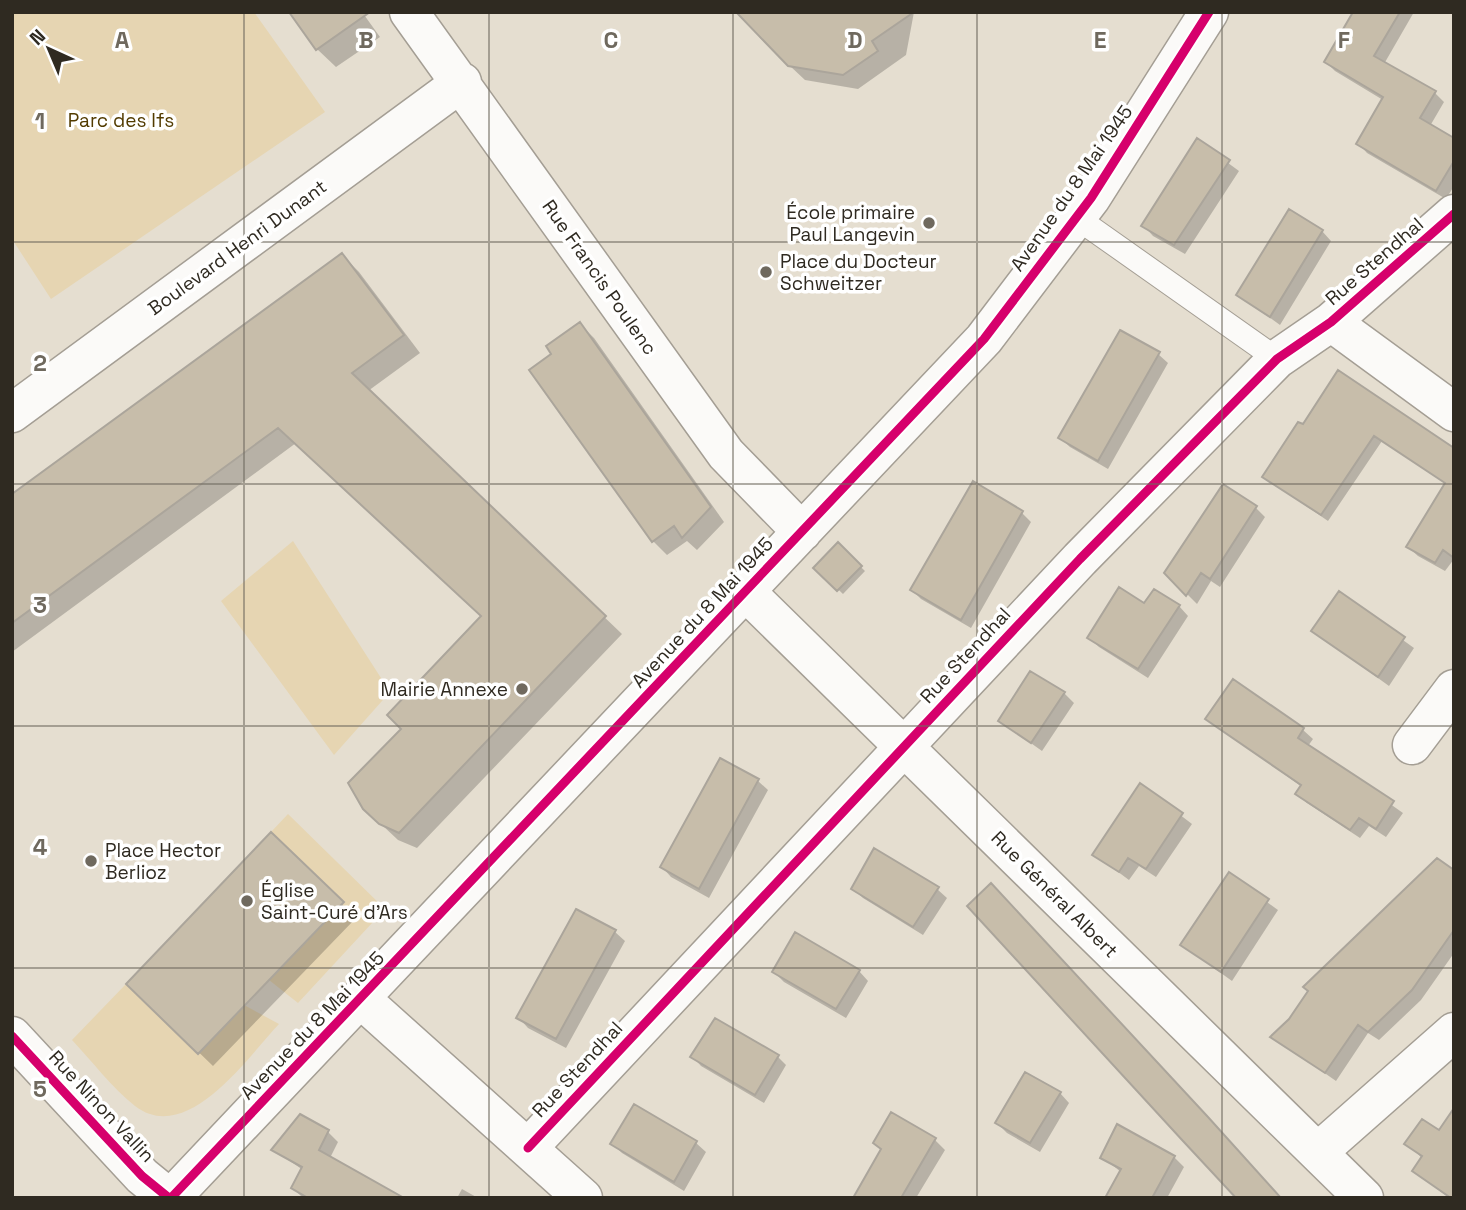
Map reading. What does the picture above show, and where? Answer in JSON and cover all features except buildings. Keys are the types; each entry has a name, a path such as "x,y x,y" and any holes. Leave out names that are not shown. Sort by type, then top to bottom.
{"street":[{"name":"Rue Francis Poulenc","path":"410,12 726,454 802,532"},
{"name":"Avenue du 8 Mai 1945","path":"170,1198 984,339 1077,218 1209,12"},
{"name":"Boulevard Henri Dunant","path":"12,413 462,82"},
{"name":"Rue Stendhal","path":"528,1148 1080,559 1277,359 1331,322 1454,214"},
{"path":"1331,322 1454,412"},
{"name":"Rue Général Albert","path":"745,592 905,745 1364,1198"},
{"path":"1412,745 1454,689"},
{"path":"360,999 583,1198"},
{"path":"1318,1152 1454,1032"},
{"name":"Rue Ninon Vallin","path":"12,1036 142,1176 170,1198"}],"lane":[{"path":"1077,218 1277,359"}],"green space":[{"name":"Parc des Ifs","path":"12,12 254,12 325,112 51,299 12,239"},
{"path":"293,541 390,692 334,755 221,601"},
{"path":"288,814 385,909 298,1003 269,980 271,832"},
{"path":"126,984 198,1053 244,1005 279,1024 233,1075 195,1107 175,1115 155,1115 135,1106 127,1099 72,1040"}],"cycle path":[{"path":"171,1198 984,339 1091,198 1209,12"},
{"path":"528,1148 1080,559 1277,359 1331,322 1454,214"},
{"path":"12,1036 142,1176 169,1198"}],"place":[{"name":"École primaire Paul Langevin","path":"929,223"},
{"name":"Place du Docteur Schweitzer","path":"766,272"},
{"name":"Mairie Annexe","path":"522,689"},
{"name":"Place Hector Berlioz","path":"91,861"},
{"name":"Église Saint-Curé d'Ars","path":"247,901"}]}
